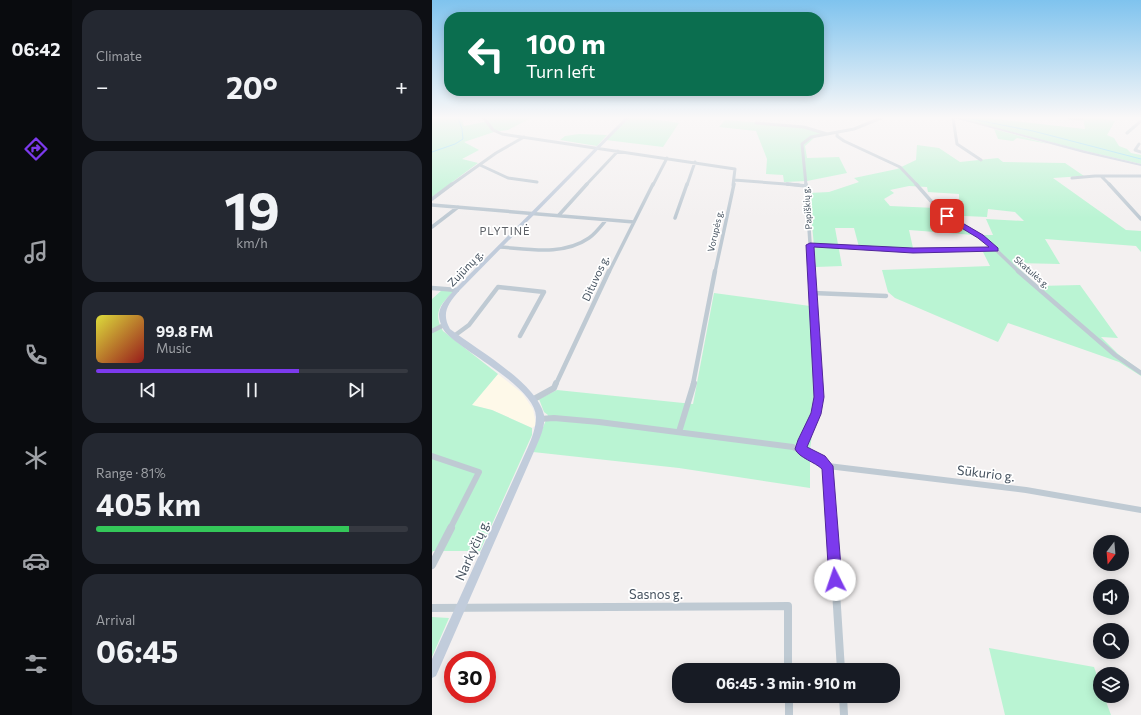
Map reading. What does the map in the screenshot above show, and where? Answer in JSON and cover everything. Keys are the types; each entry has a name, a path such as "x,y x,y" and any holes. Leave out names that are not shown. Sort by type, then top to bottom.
{"main road":[{"name":"Zujūnų g.","path":"444,325 441,314 443,308 457,290 595,151"},
{"path":"1081,151 1141,165"},
{"path":"444,325 454,336 522,386 534,399 539,408 540,419"},
{"name":"Narkyčių g.","path":"432,672 535,438 540,419"}],"street":[{"path":"432,199 501,151"},
{"path":"559,215 618,151"},
{"path":"621,151 733,168 735,170 734,180 806,186"},
{"name":"Papiškių g.","path":"800,449 816,414 819,397 803,151"},
{"name":"Skatulės g.","path":"866,151 900,167 938,209 989,243 1023,276 1095,338 1115,355 1141,373"},
{"path":"968,151 981,160"},
{"name":"Dituvos g.","path":"534,399 554,388 604,281 667,158"},
{"path":"675,218 694,162"},
{"path":"480,165 508,178 537,182"},
{"path":"1101,176 1141,218"},
{"path":"1072,178 1141,176"},
{"name":"Vorupės g.","path":"679,432 686,415 734,180"},
{"path":"432,205 634,222"},
{"path":"432,227 458,207"},
{"path":"500,247 543,250 565,248 589,238 606,220"},
{"path":"810,245 913,250 996,249"},
{"path":"454,336 469,325 498,287 544,292 520,336"},
{"path":"432,288 457,290"},
{"path":"813,293 886,296"},
{"path":"432,331 444,325"},
{"path":"540,419 554,418 679,432 800,449 821,460 828,466 841,663"},
{"path":"432,456 479,472 432,565"},
{"name":"Sūkurio g.","path":"828,466 1026,490 1141,510"},
{"name":"Sasnos g.","path":"461,608 788,606 788,663"},
{"path":"432,608 461,608"},
{"path":"789,703 789,715"},
{"path":"843,703 844,715"}],"shaded area":[{"path":"498,374 522,393 533,409 536,425 532,428 492,410 471,405"}],"green space":[{"path":"432,151 476,151 462,159 478,163 432,197"},
{"path":"764,151 806,151 807,158 839,157 847,173 807,181 784,182 783,175 766,174 767,159"},
{"path":"917,151 944,151 960,162 998,158 1003,162 1065,163 1084,176 1053,178 1126,230 1141,231 1141,252 1136,246 1045,239 1060,264 1013,263 1038,286 1080,285 1118,338 1101,337 1118,354 1141,371 1141,376 1119,362 1008,323 998,342 895,298 888,292 882,270 990,266 983,252 990,247 974,235 909,230 913,248 859,247 854,228 835,228 842,266 816,267 809,193 829,192 859,182 854,178 897,169 916,160","holes":["909,186 927,187 928,192 959,194 959,209 890,206 884,199 894,193 890,190","988,209 1015,212 1024,221 986,219 993,235 976,235 943,215 987,217"]},
{"path":"1087,151 1129,151 1141,155 1141,164"},
{"path":"442,290 455,290 442,304 438,313 438,319 443,331 498,374 472,405 492,410 532,428 532,435 480,551 433,551 432,553 432,299"},
{"path":"714,293 810,306 816,403 810,450 810,488 679,468 533,452 548,415 544,412 539,399 557,390 693,404"},
{"path":"432,617 449,618 432,657"},
{"path":"989,648 1094,667 1093,703 1107,703 1111,715 1005,715"}],"waterway":[{"path":"1112,151 1141,159"}],"district":[{"name":"PLYTINĖ","path":"505,230"}],"route":[{"path":"835,580 828,466 821,460 800,449 816,414 819,397 810,245 913,250 996,249 981,237 947,216"}]}
